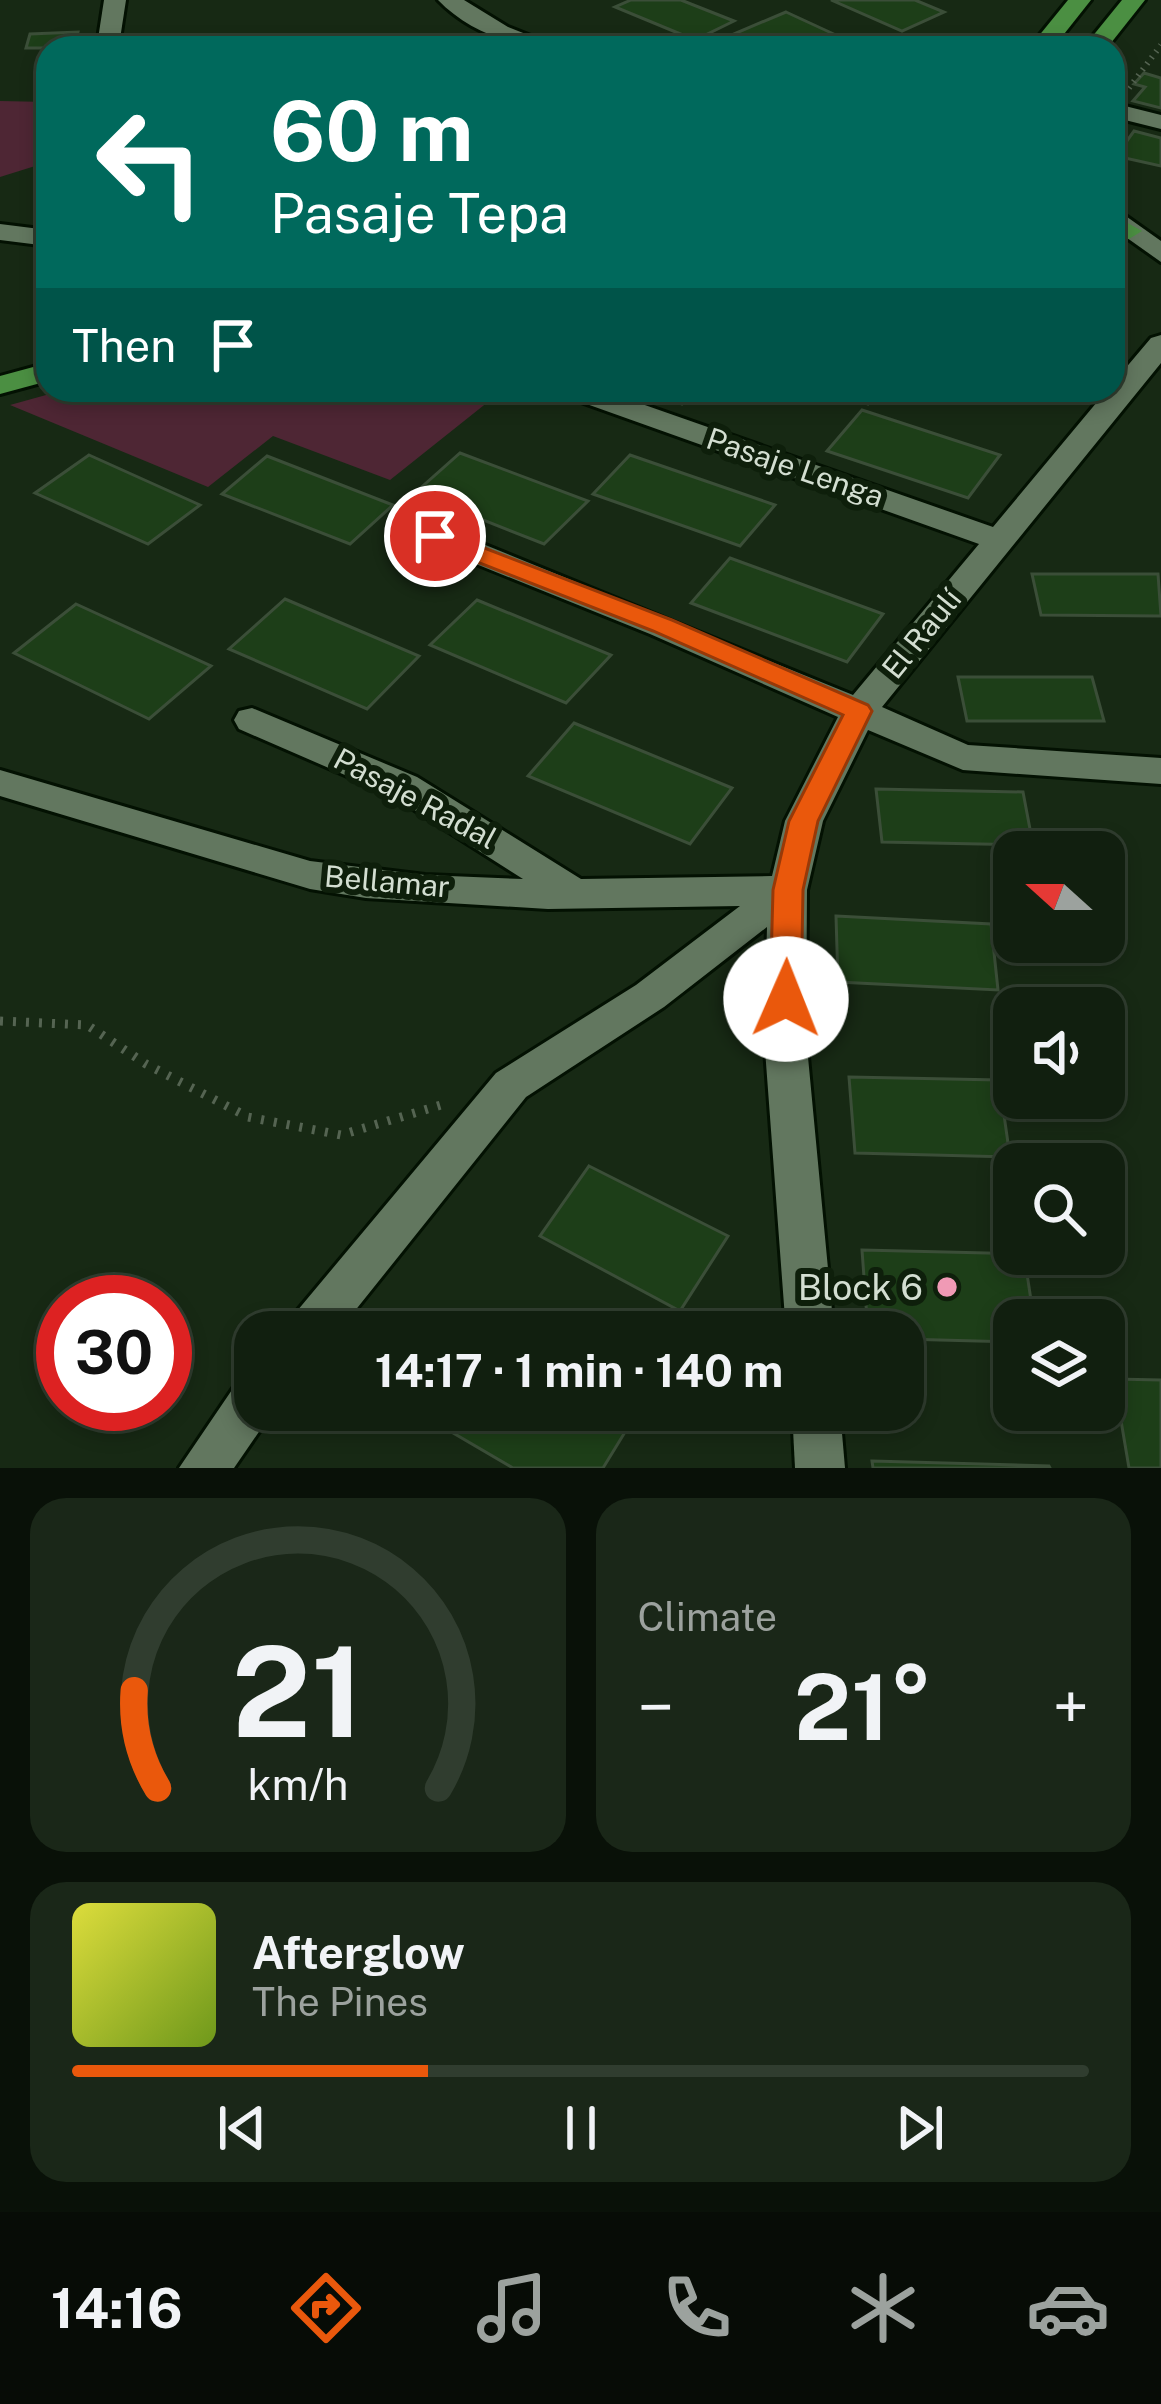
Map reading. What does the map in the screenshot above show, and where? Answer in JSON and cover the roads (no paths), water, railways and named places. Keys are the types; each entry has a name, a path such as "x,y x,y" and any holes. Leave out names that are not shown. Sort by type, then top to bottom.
{"main road":[{"path":"1051,36 1080,0"},
{"path":"1105,36 1134,0"},
{"path":"0,385 36,376"}],"street":[{"path":"110,36 116,0"},
{"path":"448,0 512,36"},
{"path":"1125,104 1161,122"},
{"path":"0,232 36,239"},
{"path":"1125,234 1161,254"},
{"path":"1125,239 1161,282"},
{"name":"El Raulí","path":"1125,375 1161,344"},
{"name":"Pasaje Lenga","path":"608,402 1000,540"},
{"name":"El Raulí","path":"808,1311 785,1036 788,890 803,821 859,711 1000,540 1097,402"},
{"path":"435,536 662,626 963,757 1161,771"},
{"name":"Pasaje Radal","path":"252,720 404,786 571,892"},
{"name":"Bellamar","path":"0,783 310,875 363,886 571,892 788,890"},
{"path":"326,1311 511,1085 650,996 788,890"},
{"path":"204,1468 234,1426"},
{"path":"817,1431 820,1468"}],"place":[{"name":"Block 6","path":"947,1287"}]}
